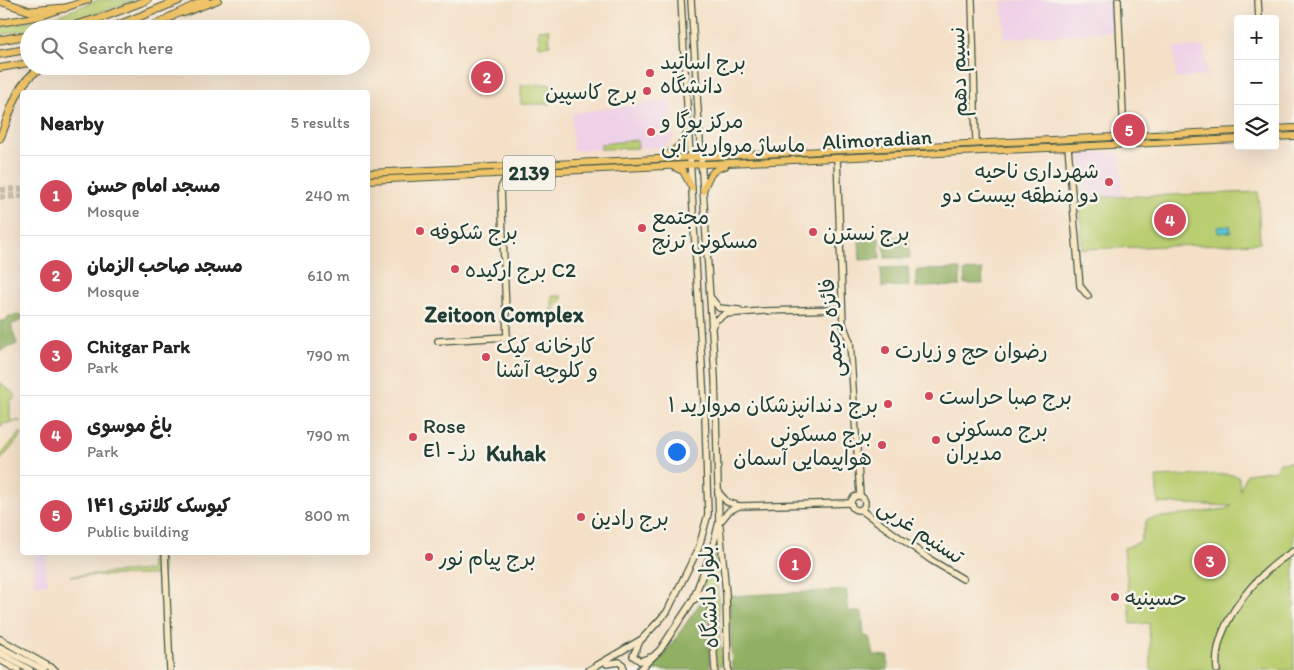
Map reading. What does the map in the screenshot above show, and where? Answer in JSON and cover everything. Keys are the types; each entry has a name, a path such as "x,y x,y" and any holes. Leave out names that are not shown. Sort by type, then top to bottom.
{"highway":[{"path":"93,20 147,0"},
{"path":"132,20 180,0"},
{"path":"168,18 206,0"},
{"path":"0,2 30,11 64,8"},
{"path":"0,40 20,37"},
{"path":"0,54 20,51"},
{"path":"20,90 31,75"},
{"path":"0,138 20,91"}],"main road":[{"path":"0,23 41,16 88,0"},
{"path":"164,20 218,0"},
{"path":"655,655 646,659 635,659 633,656 642,639 667,612 699,547 708,514 681,0"},
{"name":"بلوار دانشگاه","path":"691,0 710,297 728,670"},
{"name":"نسیم دهم","path":"972,0 976,142"},
{"path":"1118,0 1124,137"},
{"path":"1258,0 1259,15"},
{"path":"0,68 20,65"},
{"path":"688,115 693,119 698,115"},
{"path":"661,157 679,146 689,127"},
{"path":"1279,128 1294,128"},
{"name":"Alimoradian","path":"370,173 661,157 1234,131"},
{"path":"1279,137 1294,136"},
{"name":"Alimoradian","path":"370,180 1234,138"},
{"path":"1068,147 1080,286 1088,296"},
{"name":"فائزه رحیمی","path":"837,158 843,324 850,342 852,356 860,495"},
{"path":"703,191 713,170 734,163"},
{"path":"669,165 683,172 692,188"},
{"path":"438,341 507,337 501,188 508,174"},
{"path":"492,175 501,188"},
{"path":"710,297 715,305 723,309 754,311 842,309"},
{"path":"700,335 706,331 711,331 720,316 754,311"},
{"path":"718,492 727,502 739,506 851,503"},
{"path":"860,495 866,502 861,510 854,509 851,503 853,497 860,495"},
{"path":"639,670 655,655 674,632 693,600 712,550 720,522 729,511 739,506"},
{"name":"تسنیم غربی","path":"861,510 932,560 963,579"},
{"path":"1217,670 1218,644 1225,623 1250,591 1280,559 1294,551"},
{"path":"165,555 170,670"},
{"name":"بلوار دانشگاه","path":"693,600 703,592 708,593 710,596 715,670"},
{"path":"0,639 55,670"},
{"path":"592,669 642,639"},
{"path":"0,647 44,670"},
{"path":"714,653 727,652"},
{"path":"0,653 30,670"},
{"path":"0,660 18,670"},
{"path":"592,669 614,661 623,665 623,670"}],"shaded area":[{"path":"1027,0 1114,0 1116,31 1005,39 1002,2"},
{"path":"1205,47 1207,76 1176,78 1174,48"},
{"path":"671,100 674,137 664,147 573,150 572,113"},
{"path":"1080,153 1120,153 1123,196 1083,198"},
{"path":"33,555 47,555 46,577 48,578 48,584 34,584"}],"green space":[{"path":"98,0 135,0 78,20 36,20 57,16"},
{"path":"20,23 20,31 0,35 0,27"},
{"path":"549,29 550,45 539,46 538,30"},
{"path":"551,84 551,104 521,104 521,85"},
{"path":"1234,133 1234,136 718,161 717,159"},
{"path":"637,140 638,148 600,149 601,144"},
{"path":"1258,192 1260,243 1082,249 1080,198"},
{"path":"890,237 909,237 910,258 885,258 884,243"},
{"path":"879,238 880,259 860,260 859,239"},
{"path":"908,267 909,286 882,287 881,268"},
{"path":"960,269 960,286 916,287 916,270"},
{"path":"982,270 983,284 965,284 964,271"},
{"path":"552,296 562,296 562,299 554,309 561,316 552,312"},
{"path":"20,315 20,321 11,325 17,344 0,351 0,321 5,321 9,316"},
{"path":"0,382 15,395 15,399 10,400 10,420 20,421 2,424 0,428"},
{"path":"20,433 20,437 0,461 0,456"},
{"path":"1294,462 1294,670 1151,670 1149,623 1131,624 1124,548 1140,542 1147,519 1226,509 1232,506 1158,503 1156,477 1228,474 1239,477 1240,490 1247,474 1276,470 1278,463"},
{"path":"716,549 721,666 717,665 713,589 702,588"},
{"path":"151,555 162,555 163,575 70,576 146,570 150,572"},
{"path":"846,590 849,612 862,612 864,636 870,637 874,655 888,656 888,670 732,670 729,596"},
{"path":"707,602 710,666 708,670 648,670 663,657 700,603"}],"water":[{"path":"1230,225 1231,232 1218,233 1217,227"}],"tunnel":[{"path":"0,190 20,189"},
{"path":"0,197 20,196"}],"place":[{"name":"برج اساتید دانشگاه","path":"650,73"},
{"name":"مسجد صاحب الزمان","path":"487,77"},
{"name":"برج کاسپین","path":"647,91"},
{"name":"کیوسک کلانتری ۱۴۱","path":"1129,130"},
{"name":"مرکز یوگا و ماساژ مروارید آبی","path":"651,132"},
{"name":"شهرداری ناحیه دو منطقه بیست دو","path":"1109,182"},
{"name":"باغ موسوی","path":"1170,220"},
{"name":"مجتمع مسکونی ترنج","path":"642,228"},
{"name":"برج شکوفه","path":"420,231"},
{"name":"برج نسترن","path":"813,232"},
{"name":"برج ارکیده C2","path":"455,269"},
{"name":"رضوان حج و زیارت","path":"885,350"},
{"name":"کارخانه کیک و کلوچه آشنا","path":"486,357"},
{"name":"برج صبا حراست","path":"929,396"},
{"name":"برج دندانپزشکان مروارید ۱","path":"888,404"},
{"name":"Rose E۱ - رز","path":"413,437"},
{"name":"برج مسکونی مدیران","path":"936,440"},
{"name":"برج مسکونی هواپیمایی آسمان","path":"882,445"},
{"name":"برج رادین","path":"581,517"},
{"name":"برج پیام نور","path":"429,557"},
{"name":"Chitgar Park","path":"1210,561"},
{"name":"مسجد امام حسن","path":"795,564"},
{"name":"حسینیه","path":"1115,597"}],"district":[{"name":"Zeitoon Complex","path":"504,314"},
{"name":"Kuhak","path":"516,453"}]}
